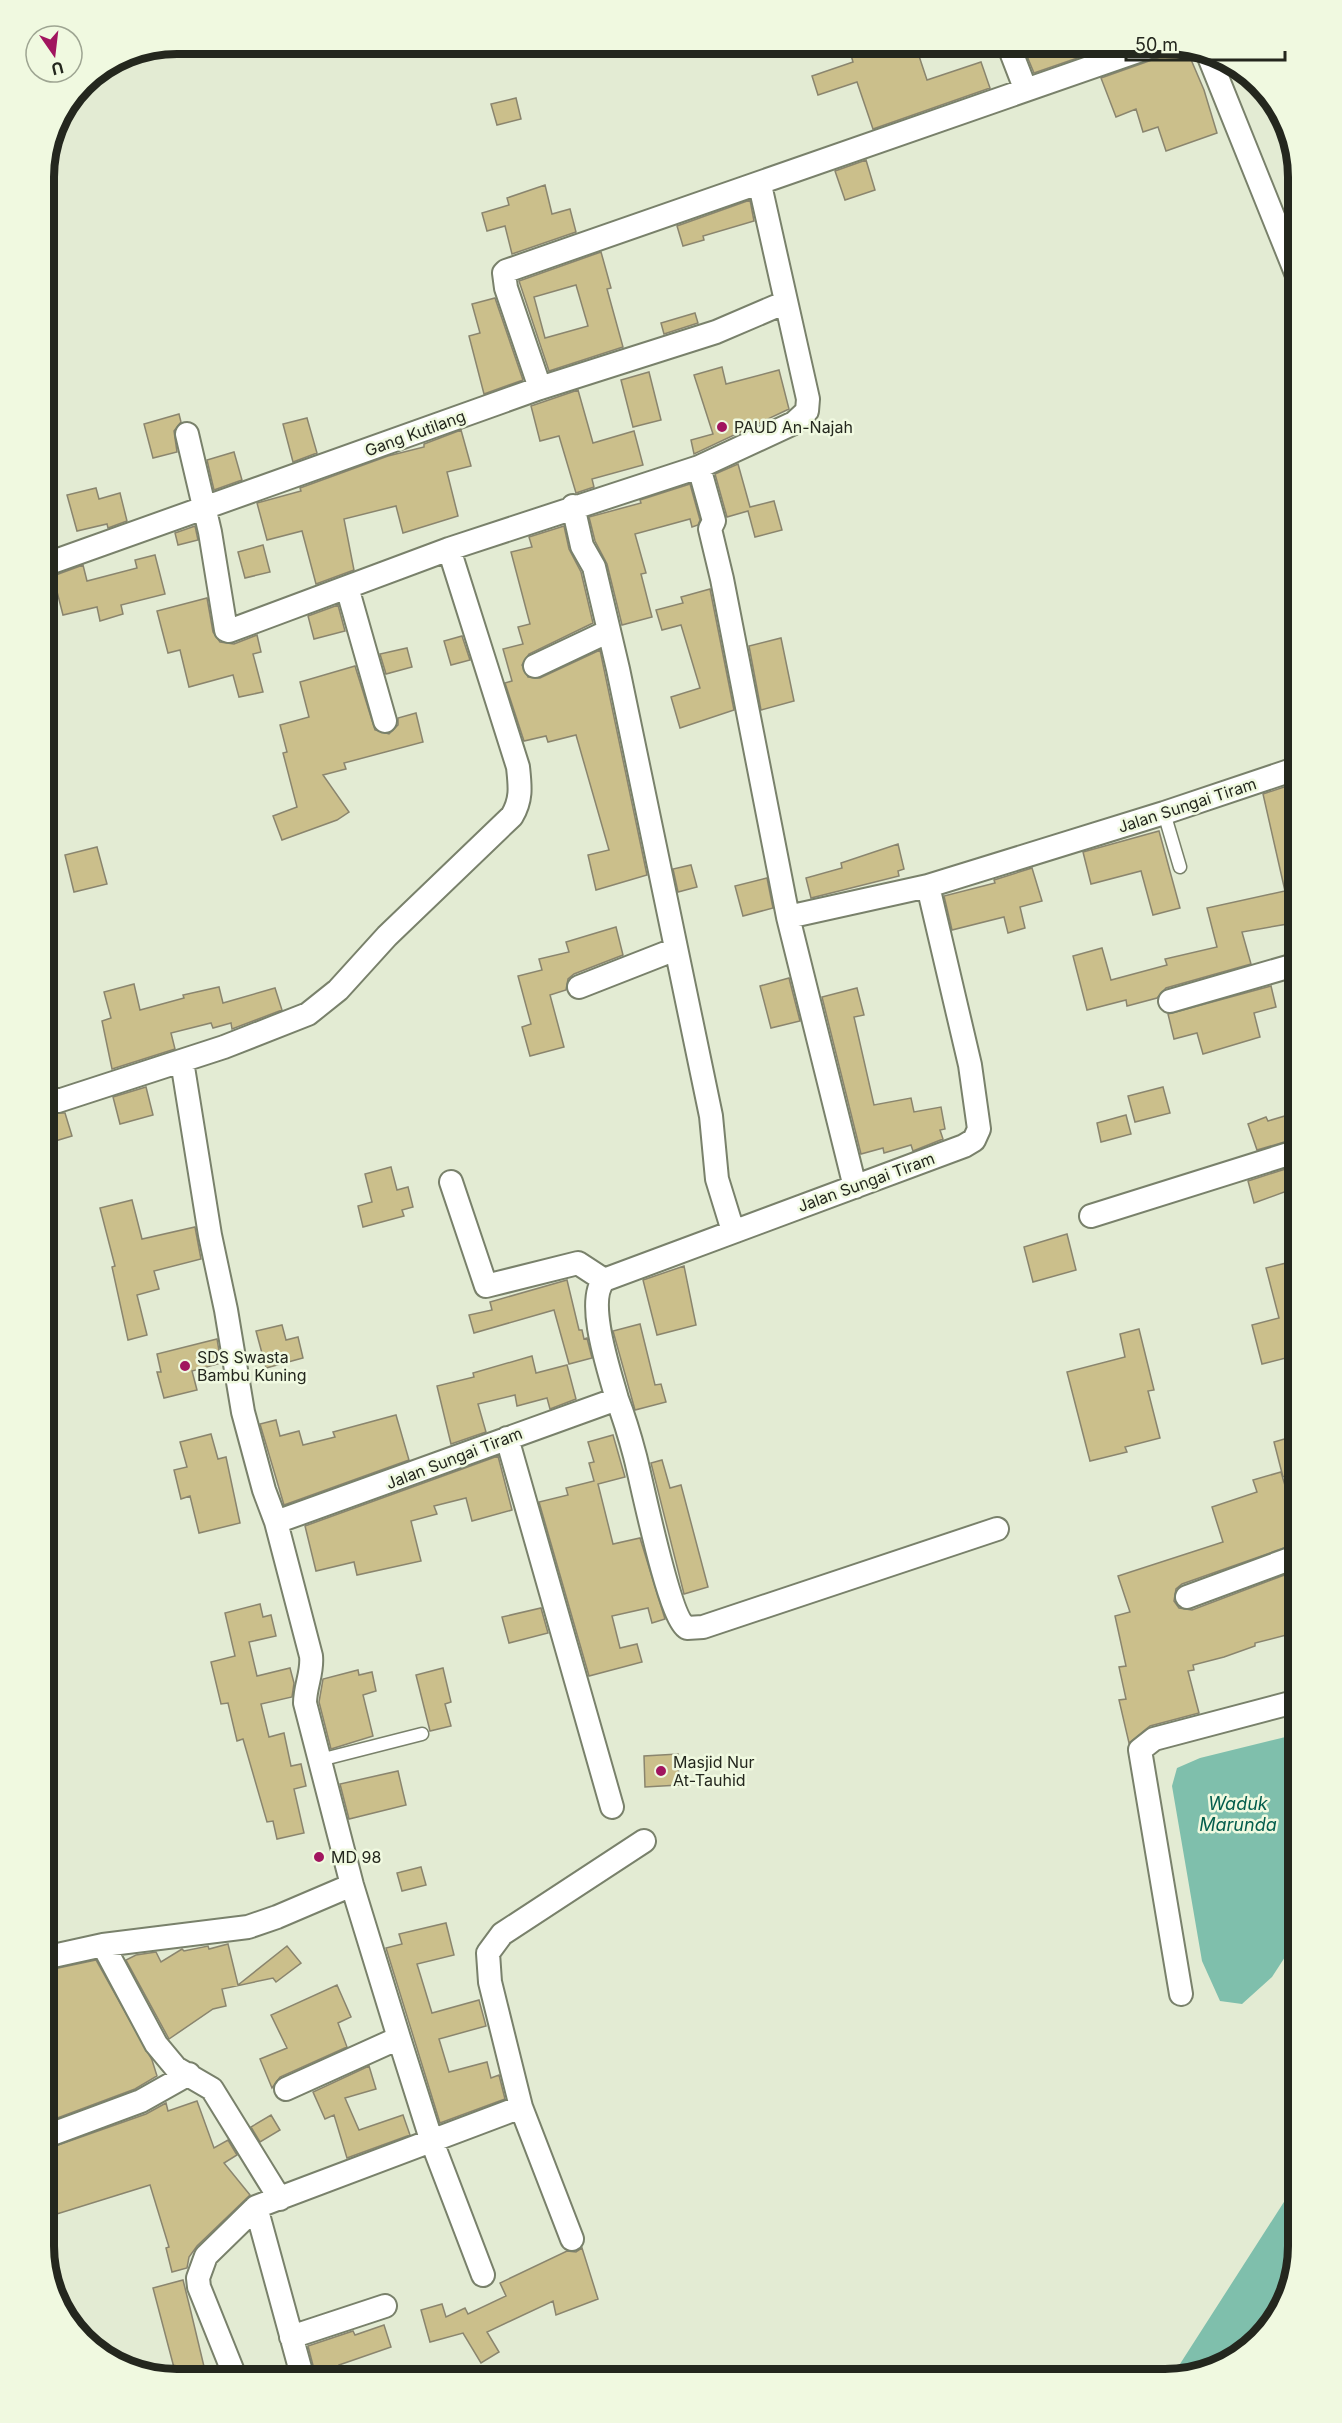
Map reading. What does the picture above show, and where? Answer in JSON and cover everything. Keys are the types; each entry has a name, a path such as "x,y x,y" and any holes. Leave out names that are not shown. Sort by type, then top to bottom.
{"street":[{"path":"1012,54 1025,88"},
{"path":"540,388 506,288 504,273 569,248 760,185 1025,88 1128,54"},
{"path":"1211,63 1288,251"},
{"path":"187,434 211,540 226,630 232,631 449,549 573,506 699,467 794,423 807,411 808,399 760,185"},
{"name":"Gang Kutilang","path":"54,561 540,388 716,332 786,302"},
{"path":"699,467 714,521 710,530 722,579 788,917 855,1186"},
{"path":"573,506 582,546 594,567 607,632 618,669 711,1116 717,1179 733,1231"},
{"path":"54,1099 58,1101 182,1061 298,1018 318,1007 387,936 512,816 518,806 521,792 518,767 449,549"},
{"path":"347,587 385,721"},
{"path":"535,666 607,632"},
{"name":"Jalan Sungai Tiram","path":"604,1280 964,1146 978,1134 970,1065 928,886 1164,813 1288,772"},
{"path":"788,917 928,886"},
{"path":"579,987 676,950"},
{"path":"1170,1001 1288,967"},
{"path":"182,1061 210,1234 226,1310 243,1412 261,1483 276,1522 311,1656 312,1665 306,1683 305,1703 352,1885 399,2038 431,2139 483,2275"},
{"path":"1091,1216 1288,1154"},
{"path":"451,1182 486,1286 578,1263 604,1280 598,1290 596,1302 605,1358 635,1454 665,1579 680,1623 687,1628 704,1627 997,1529"},
{"name":"Jalan Sungai Tiram","path":"276,1522 617,1399"},
{"path":"507,1438 612,1807"},
{"path":"1187,1597 1288,1561"},
{"path":"1181,1994 1140,1750 1154,1739 1288,1704"},
{"path":"572,2239 521,2107 490,1982 487,1961 490,1950 502,1934 644,1841"},
{"path":"54,1956 103,1945 248,1927 352,1885"},
{"path":"103,1945 156,2044 176,2068 212,2089 280,2199"},
{"path":"286,2089 399,2038"},
{"path":"54,2133 141,2101 189,2074"},
{"path":"232,2369 199,2287 198,2278 210,2251 256,2207 431,2139 521,2107"},
{"path":"256,2207 300,2369"},
{"path":"291,2337 385,2306"}],"lane":[{"path":"1164,813 1180,867"},
{"path":"320,1760 422,1734"}],"water":[{"name":"Waduk Marunda","path":"1288,1736 1288,1952 1272,1977 1242,2004 1220,2001 1202,1961 1172,1786 1177,1768 1200,1758"},
{"path":"1288,2196 1287,2262 1284,2278 1267,2314 1246,2338 1226,2352 1212,2360 1177,2368"}],"building":[{"path":"918,54 927,80 981,62 990,88 873,129 857,82 818,95 812,76 853,62 851,55"},
{"path":"1026,54 1089,54 1034,73"},
{"path":"1173,54 1189,56 1204,90 1217,133 1166,151 1158,127 1143,132 1136,109 1116,117 1101,78"},
{"path":"516,98 521,119 497,125 491,104"},
{"path":"866,160 875,190 845,200 835,171"},
{"path":"545,185 552,214 570,209 576,232 512,254 505,226 487,231 482,213 509,205 507,198"},
{"path":"750,200 754,221 703,236 704,240 683,246 677,226"},
{"path":"601,252 611,288 607,289 623,347 549,371 519,281","holes":["576,285 588,326 545,338 534,297"]},
{"path":"495,298 523,380 484,394 469,336 480,333 472,304"},
{"path":"695,313 698,323 664,334 661,323"},
{"path":"722,367 726,384 779,370 789,409 694,454 691,440 713,434 694,375"},
{"path":"649,372 661,420 633,427 621,380"},
{"path":"578,390 593,443 634,431 643,465 592,479 594,487 576,493 559,436 540,441 531,406"},
{"path":"179,414 181,422 174,431 177,452 153,458 144,424"},
{"path":"307,418 317,453 293,462 283,424"},
{"path":"461,430 471,466 447,472 458,516 403,533 396,506 344,519 354,570 316,584 302,531 267,540 257,503 301,491 300,488 388,456 424,447 424,444"},
{"path":"234,452 242,480 214,490 207,460"},
{"path":"738,464 750,507 774,501 782,530 755,537 748,511 727,517 715,474"},
{"path":"690,484 700,520 698,525 692,527 690,519 635,534 646,573 641,574 652,617 622,625 607,564 595,541 589,517 641,503 640,500"},
{"path":"96,488 99,499 120,493 127,521 108,528 107,524 77,531 67,495"},
{"path":"195,526 198,540 178,545 175,533"},
{"path":"564,526 569,549 581,572 593,623 529,654 522,665 528,677 540,678 600,650 647,875 596,890 588,855 609,850 576,735 548,742 546,736 524,741 505,683 512,681 503,649 523,644 518,627 530,624 511,552 532,547 529,537"},
{"path":"263,545 270,572 245,578 238,552"},
{"path":"155,555 165,594 121,605 123,614 100,621 97,607 63,615 54,576 83,565 87,581 137,568 135,560"},
{"path":"710,589 734,710 680,728 671,697 700,688 681,625 662,630 656,610 683,603 681,597"},
{"path":"207,598 213,632 220,642 234,644 257,635 261,652 253,654 263,692 239,697 233,675 189,687 180,650 168,653 157,611"},
{"path":"338,605 345,631 314,639 308,616"},
{"path":"462,636 470,660 451,665 444,641"},
{"path":"781,638 794,701 761,710 749,646"},
{"path":"407,648 412,667 386,674 380,654"},
{"path":"355,666 375,730 389,734 398,725 398,718 416,713 423,742 344,763 346,769 323,775 349,812 337,820 282,840 273,816 297,807 283,753 287,752 280,725 309,717 300,682"},
{"path":"1288,786 1288,924 1242,932 1251,964 1166,988 1157,998 1127,1006 1126,1000 1087,1010 1073,956 1102,948 1111,980 1167,965 1165,959 1217,947 1207,908 1285,891 1263,794"},
{"path":"1159,831 1180,908 1153,915 1141,871 1091,884 1083,852"},
{"path":"898,844 904,869 898,871 899,876 811,898 806,878 842,868 841,863"},
{"path":"97,847 107,884 74,892 65,855"},
{"path":"691,865 697,887 678,892 673,869"},
{"path":"1032,868 1042,901 1020,907 1025,928 1008,933 1004,917 952,930 944,896 995,883 994,880"},
{"path":"767,878 773,908 743,916 735,886"},
{"path":"616,927 623,955 574,974 568,979 566,990 550,995 564,1047 530,1056 522,1027 531,1024 518,976 542,970 539,959 569,952 566,942"},
{"path":"789,978 800,1021 771,1028 760,986"},
{"path":"134,984 140,1010 184,998 183,995 219,987 223,1003 275,988 282,1010 232,1029 231,1023 213,1028 211,1023 171,1033 175,1049 112,1069 102,1021 111,1018 104,992"},
{"path":"1271,986 1276,1007 1254,1013 1260,1037 1203,1054 1197,1033 1174,1039 1168,1014"},
{"path":"857,988 864,1015 854,1017 874,1105 911,1098 914,1112 941,1107 945,1129 940,1130 943,1139 913,1151 911,1145 884,1153 883,1148 861,1154 822,997"},
{"path":"146,1087 153,1115 120,1124 113,1097"},
{"path":"1163,1087 1170,1113 1135,1122 1128,1096"},
{"path":"54,1113 65,1113 72,1136 54,1141"},
{"path":"1126,1115 1131,1134 1101,1142 1097,1123"},
{"path":"1288,1115 1288,1141 1257,1150 1248,1124 1266,1117 1268,1121"},
{"path":"391,1167 397,1190 408,1187 413,1207 402,1210 404,1216 363,1227 358,1206 372,1202 365,1174"},
{"path":"1288,1168 1288,1191 1254,1203 1248,1181"},
{"path":"132,1200 142,1239 195,1227 201,1259 154,1271 159,1289 137,1295 147,1335 128,1340 112,1267 115,1266 100,1208"},
{"path":"1067,1234 1076,1270 1033,1282 1024,1247"},
{"path":"1288,1262 1288,1358 1262,1364 1252,1325 1279,1318 1266,1268"},
{"path":"684,1266 696,1325 657,1335 643,1280"},
{"path":"567,1280 579,1330 582,1330 584,1339 587,1338 592,1358 569,1364 554,1310 474,1333 469,1315 492,1310 490,1302"},
{"path":"640,1324 655,1385 661,1384 666,1402 635,1410 613,1331"},
{"path":"282,1325 286,1340 298,1337 303,1358 266,1368 256,1331"},
{"path":"1139,1329 1154,1390 1148,1391 1160,1438 1125,1447 1127,1452 1090,1461 1067,1372 1125,1357 1120,1334"},
{"name":"SDS Swasta Bambu Kuning","path":"217,1339 221,1363 192,1371 197,1390 164,1398 157,1372 161,1372 157,1354"},
{"path":"532,1356 536,1373 567,1365 576,1399 550,1409 547,1398 517,1406 515,1395 478,1404 486,1432 451,1444 437,1386 474,1377 473,1373"},
{"path":"396,1415 409,1460 284,1505 260,1424 276,1420 280,1436 299,1431 303,1445 335,1437 333,1432"},
{"path":"211,1434 218,1459 226,1457 240,1523 199,1533 190,1496 181,1499 174,1470 187,1467 180,1442"},
{"path":"613,1435 625,1477 598,1484 613,1544 640,1538 665,1619 652,1623 648,1608 612,1616 620,1648 637,1644 642,1662 589,1676 539,1502 568,1495 566,1488 594,1481 589,1463 594,1462 588,1442"},
{"path":"1288,1438 1288,1475 1283,1477 1274,1442"},
{"path":"498,1456 512,1510 472,1521 466,1498 434,1506 437,1514 411,1521 421,1561 357,1575 354,1562 316,1571 305,1526"},
{"path":"662,1460 670,1488 681,1485 708,1587 684,1594 651,1463"},
{"path":"1281,1472 1288,1496 1288,1547 1182,1584 1176,1589 1174,1601 1179,1608 1192,1610 1288,1574 1288,1635 1255,1643 1255,1646 1224,1657 1193,1665 1194,1670 1188,1671 1199,1713 1150,1726 1129,1743 1119,1700 1126,1699 1119,1667 1126,1666 1115,1616 1130,1612 1118,1576 1223,1542 1212,1507 1257,1492 1253,1480"},
{"path":"260,1604 263,1617 271,1615 276,1636 249,1642 257,1676 290,1668 294,1683 292,1697 261,1704 269,1737 284,1733 291,1766 301,1764 306,1786 294,1789 304,1833 277,1839 273,1821 267,1822 243,1739 237,1741 228,1703 221,1704 211,1662 235,1656 225,1613"},
{"path":"541,1608 548,1633 509,1643 502,1617"},
{"path":"443,1668 451,1702 445,1704 451,1726 430,1731 416,1675"},
{"path":"358,1670 359,1675 372,1672 376,1691 363,1695 373,1736 331,1749 319,1702 323,1679"},
{"name":"Masjid Nur At-Tauhid","path":"678,1754 679,1785 645,1787 644,1756"},
{"path":"398,1771 406,1805 349,1819 340,1784"},
{"path":"421,1867 426,1885 402,1891 397,1873"},
{"path":"446,1923 454,1955 417,1964 432,2013 479,2000 486,2026 439,2039 449,2072 487,2062 491,2078 499,2075 505,2099 440,2123 386,1948 402,1944 399,1934"},
{"path":"228,1944 238,1985 287,1946 301,1963 276,1982 273,1978 222,1989 226,2006 213,2009 169,2039 126,1960 136,1955 156,1952 161,1962 182,1949 184,1951 208,1946 209,1949"},
{"path":"96,1960 152,2060 157,2076 135,2089 54,2119 54,1969"},
{"path":"337,1985 351,2017 338,2023 347,2047 280,2077 272,2088 260,2059 287,2048 271,2015"},
{"path":"369,2066 376,2089 345,2098 359,2130 403,2115 410,2135 347,2158 334,2115 325,2119 313,2092"},
{"path":"197,2101 214,2148 228,2140 237,2155 224,2163 250,2195 197,2246 189,2257 187,2268 172,2272 166,2248 169,2247 150,2185 54,2215 54,2146 146,2114 166,2103 168,2111"},
{"path":"271,2115 280,2130 260,2142 251,2127"},
{"path":"582,2248 598,2299 556,2315 553,2301 487,2332 499,2352 481,2363 463,2333 430,2342 421,2310 442,2304 446,2317 465,2308 468,2314 506,2296 500,2283 567,2251 576,2252"},
{"path":"183,2280 205,2369 174,2369 153,2288"},
{"path":"384,2325 391,2347 339,2365 340,2368 337,2369 314,2369 308,2346 353,2331 355,2335"}],"place":[{"name":"PAUD An-Najah","path":"722,427"},
{"name":"SDS Swasta Bambu Kuning","path":"185,1366"},
{"name":"Masjid Nur At-Tauhid","path":"661,1771"},
{"name":"MD 98","path":"319,1857"}]}
